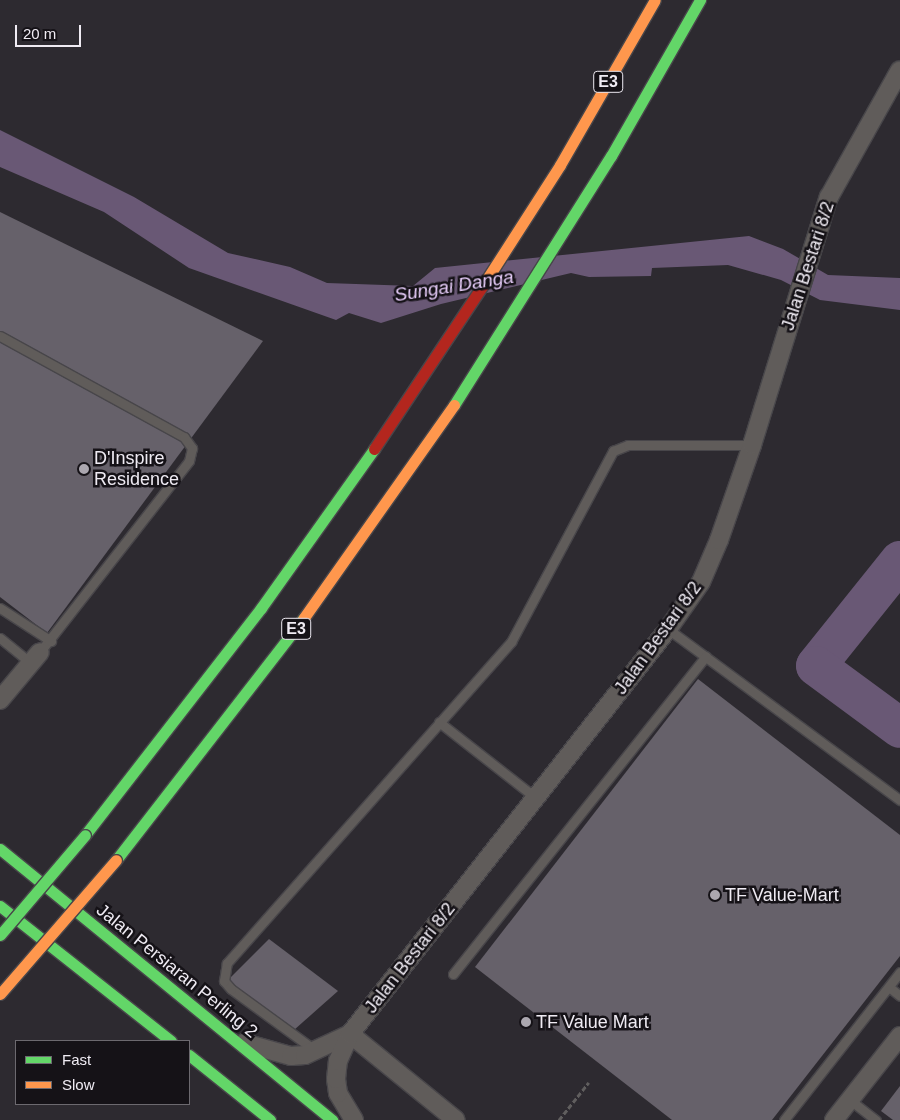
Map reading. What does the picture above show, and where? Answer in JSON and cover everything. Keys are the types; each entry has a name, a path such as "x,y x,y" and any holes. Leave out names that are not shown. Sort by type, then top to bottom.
{"main road":[{"name":"E3","path":"0,935 85,835 261,608 409,400 560,165 655,0"},
{"name":"E3","path":"0,994 116,860 298,626 465,390 612,156 700,0"},
{"name":"Jalan Persiaran Perling 2","path":"0,849 332,1120"},
{"path":"0,906 170,1040"},
{"path":"190,1056 270,1120"}],"street":[{"name":"Jalan Bestari 8/2","path":"354,1120 338,1093 336,1078 338,1061 350,1034 536,798 668,628 701,582 719,540 752,445 829,197 900,70"},
{"path":"0,700 40,652"},
{"name":"Jalan Bestari 8/2","path":"234,1040 291,1056 317,1052 350,1034"},
{"path":"350,1034 456,1120"},
{"path":"834,1120 900,1036"}],"lane":[{"path":"0,336 184,437 192,448 189,462 40,652"},
{"path":"317,1052 231,989 224,981 227,963 438,722 511,642 613,451 628,445 752,445"},
{"path":"0,608 40,652"},
{"path":"668,628 900,800"},
{"path":"0,638 40,652"},
{"path":"453,974 706,656"},
{"path":"438,722 536,798"},
{"path":"784,1120 900,972"},
{"path":"889,987 900,996"},
{"path":"850,1100 876,1120"}],"path":[{"path":"559,1120 589,1082"}],"water":[{"name":"Sungai Danga","path":"0,130 134,197 228,253 290,267 327,283 413,286 435,268 749,236 783,249 828,275 900,278 900,310 820,300 781,280 728,265 652,268 651,276 589,277 571,273 441,304 381,323 349,313 336,320 189,268 104,212 0,167"}],"building":[{"name":"D'Inspire Residence","path":"0,212 263,341 47,633 0,597"},
{"name":"TF Value-Mart","path":"698,679 900,835 900,956 772,1120 672,1120 475,967"},
{"path":"269,939 338,991 294,1030 226,982"},
{"path":"900,1086 900,1120 893,1120 881,1111"}],"waterway":[{"path":"900,561 816,666 900,728"}],"traffic: fast":[{"path":"454,405 611,156 700,0"},
{"path":"85,835 261,608 374,449"},
{"path":"116,860 303,619"},
{"path":"0,935 85,835"},
{"path":"0,849 332,1120"},
{"path":"0,906 170,1040"},
{"path":"190,1056 270,1120"}],"traffic: slow":[{"path":"485,282 560,165 655,0"},
{"path":"303,619 454,405"},
{"path":"0,994 116,860"}],"traffic: jam":[{"path":"374,449 485,282"}],"place":[{"name":"D'Inspire Residence","path":"84,469"},
{"name":"TF Value-Mart","path":"715,895"},
{"name":"TF Value Mart","path":"526,1022"}]}
